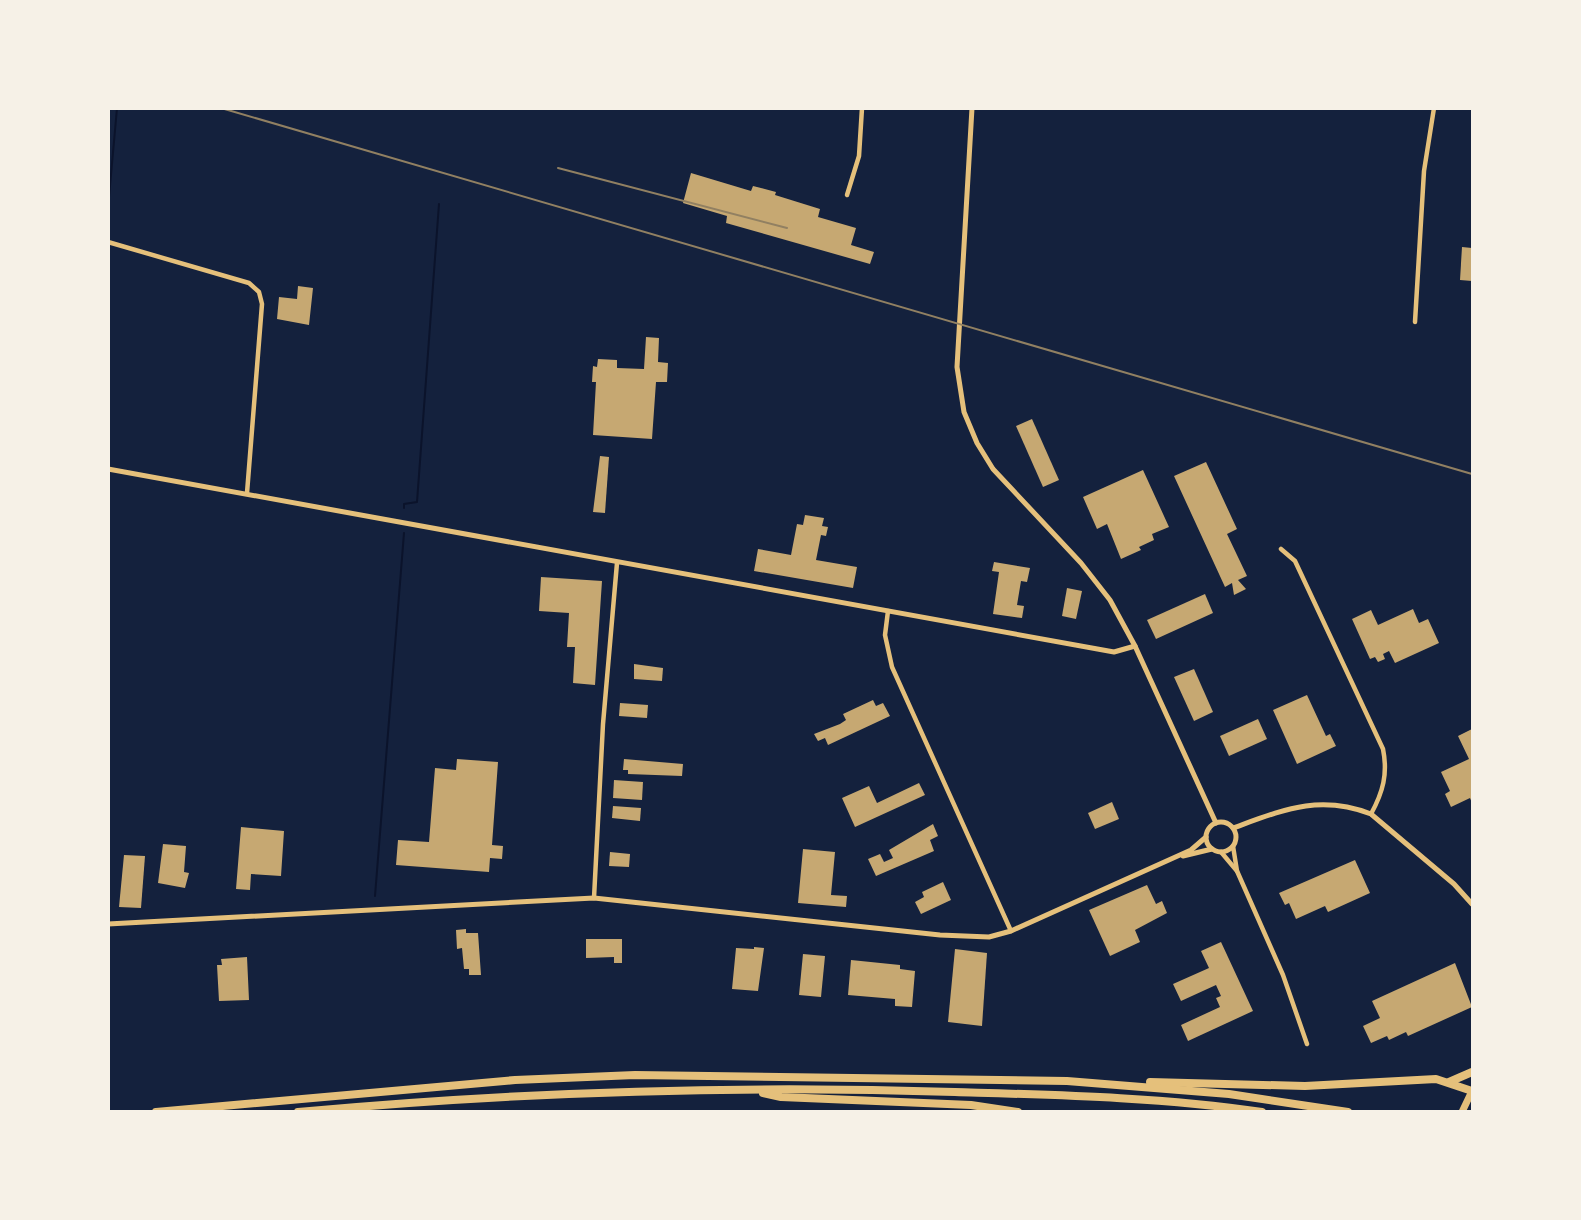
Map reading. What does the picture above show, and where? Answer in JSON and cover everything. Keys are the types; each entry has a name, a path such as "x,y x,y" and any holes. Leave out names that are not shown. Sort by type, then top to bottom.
{"highway":[{"path":"1449,1082 1472,1072"},
{"path":"156,1111 327,1094 515,1080 635,1076 1305,1086 1411,1079 1449,1082 1472,1091 1464,1108"},
{"path":"1067,1081 1228,1094 1348,1111"},
{"path":"298,1111 516,1094 635,1089 944,1091 1152,1101 1262,1111"},
{"path":"746,1090 781,1097 971,1105 1018,1111"}],"street":[{"path":"847,195 859,156 862,108"},
{"path":"972,108 957,367 964,412 993,469 1096,581 1135,646 1216,823"},
{"path":"1415,322 1424,171 1434,108"},
{"path":"108,242 249,283 259,292 262,304 247,493"},
{"path":"108,469 1114,652 1135,646"},
{"path":"1281,549 1294,561 1383,749 1387,768 1385,779 1371,814"},
{"path":"594,898 603,724 617,563"},
{"path":"888,611 885,635 892,667 1012,931"},
{"path":"1233,828 1292,806 1329,804 1371,814 1454,884 1472,904"},
{"path":"108,924 594,898 960,937 989,937 1012,931 1191,850 1206,837 1209,829 1216,823 1226,823 1233,828 1236,838 1233,846 1237,871 1283,975 1307,1044"},
{"path":"1206,837 1212,849"},
{"path":"1221,852 1233,846"},
{"path":"1173,858 1212,849 1221,852 1237,871"}],"building":[{"path":"691,173 751,191 753,186 776,192 775,195 820,209 818,217 856,228 851,245 874,252 870,264 726,223 727,216 683,203"},
{"path":"1462,247 1472,248 1472,281 1460,280"},
{"path":"298,286 313,288 309,325 277,319 279,297 297,299"},
{"path":"646,337 659,338 658,362 668,363 667,382 656,382 652,439 593,435 596,382 592,382 593,366 597,367 598,359 617,360 617,368 644,369"},
{"path":"1032,419 1059,480 1043,487 1016,426"},
{"path":"600,456 609,457 605,513 593,512"},
{"path":"1206,462 1237,529 1227,534 1247,576 1238,580 1246,589 1234,595 1232,583 1225,587 1174,476"},
{"path":"1143,470 1169,527 1152,534 1154,540 1139,547 1141,550 1121,559 1107,524 1097,529 1083,497"},
{"path":"805,515 824,518 822,526 828,527 826,536 821,535 816,560 857,567 853,588 754,571 758,549 791,555 797,524 803,525"},
{"path":"994,562 1030,568 1027,582 1021,581 1017,605 1024,606 1022,618 993,614 999,572 992,571"},
{"path":"541,577 602,581 595,685 573,683 575,647 567,647 569,613 539,611"},
{"path":"1067,588 1082,591 1076,619 1062,616"},
{"path":"1205,594 1213,613 1156,639 1147,620"},
{"path":"1413,609 1419,623 1428,619 1439,643 1395,663 1389,651 1383,654 1385,659 1378,662 1375,657 1370,659 1352,619 1371,610 1378,625"},
{"path":"634,664 663,668 662,681 634,679"},
{"path":"1194,669 1213,712 1194,721 1174,677"},
{"path":"1307,695 1326,736 1330,734 1336,746 1297,764 1273,710"},
{"path":"873,700 876,706 883,703 890,716 828,745 825,738 818,741 814,734 840,724 846,720 843,714"},
{"path":"620,703 648,705 647,718 619,716"},
{"path":"1258,719 1267,739 1229,756 1220,736"},
{"path":"1472,729 1472,803 1470,798 1451,807 1445,794 1450,791 1441,772 1469,759 1458,736"},
{"path":"457,759 498,762 492,845 503,846 502,859 490,858 489,872 396,865 398,840 429,842 435,768 456,770"},
{"path":"624,759 683,764 682,776 628,774 628,770 623,770"},
{"path":"614,780 643,782 642,800 613,798"},
{"path":"919,783 925,795 855,827 842,798 869,786 877,803"},
{"path":"1112,802 1119,819 1095,829 1088,813"},
{"path":"613,806 641,808 640,821 612,818"},
{"path":"933,824 938,836 930,840 934,851 876,876 868,859 880,854 884,862 893,858 889,850"},
{"path":"241,827 284,831 281,876 251,874 250,890 236,889"},
{"path":"163,844 186,846 184,872 189,873 185,888 158,883"},
{"path":"803,849 835,852 831,895 847,896 846,907 798,903"},
{"path":"610,852 630,854 629,867 609,866"},
{"path":"124,855 145,856 141,908 119,907"},
{"path":"1355,860 1370,893 1328,912 1325,906 1296,919 1289,903 1285,905 1279,893"},
{"path":"943,882 951,900 921,914 915,902 924,897 922,892"},
{"path":"1147,885 1156,904 1162,901 1167,913 1135,930 1140,942 1110,956 1089,910"},
{"path":"466,929 466,933 478,933 481,975 469,975 469,969 464,969 462,948 457,949 456,930"},
{"path":"586,939 622,939 622,963 614,963 614,957 586,958"},
{"path":"1221,942 1253,1011 1188,1041 1181,1025 1220,1007 1216,998 1221,996 1216,985 1181,1001 1173,984 1209,968 1201,951"},
{"path":"736,948 764,948 758,991 732,989"},
{"path":"955,949 987,953 982,1026 948,1022"},
{"path":"803,954 825,956 821,997 799,995"},
{"path":"247,957 249,1000 219,1001 217,965 222,965 221,959"},
{"path":"851,960 900,965 900,969 915,971 912,1007 895,1006 895,999 848,995"},
{"path":"1455,963 1472,1007 1408,1036 1406,1032 1389,1040 1387,1036 1371,1043 1363,1026 1380,1018 1372,1001"}],"waterway":[{"path":"108,208 117,108"},
{"path":"404,508 404,504 417,502 439,204"},
{"path":"375,896 404,533"}],"railway":[{"path":"221,108 1472,474"},
{"path":"558,168 787,228"}]}
